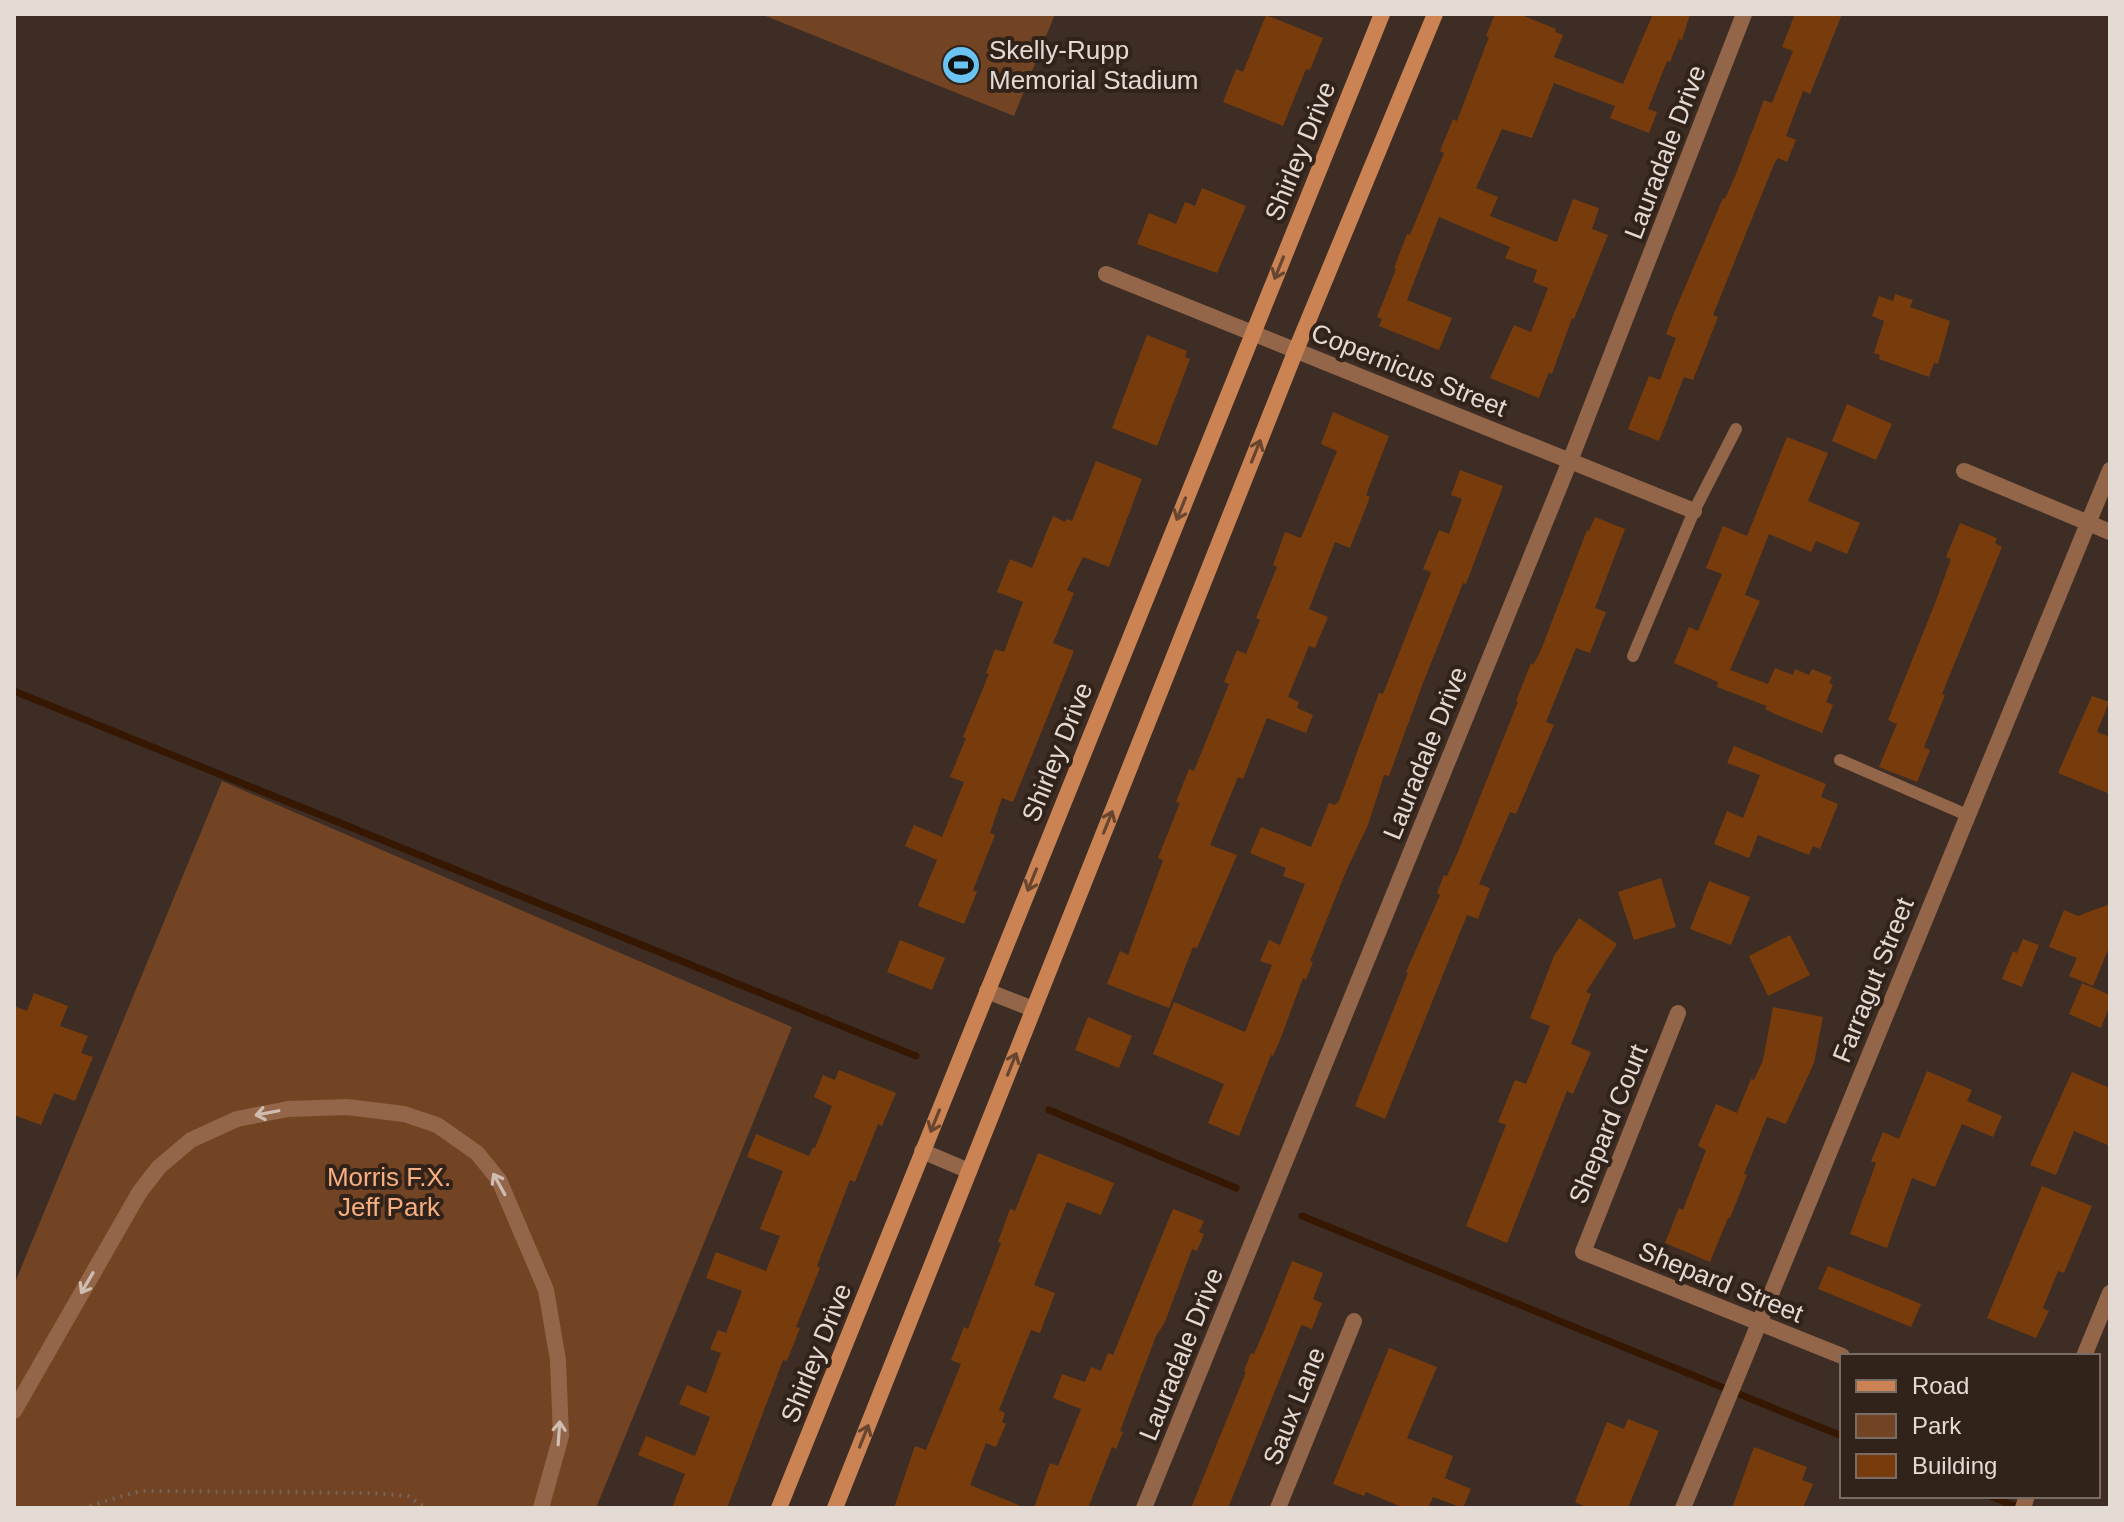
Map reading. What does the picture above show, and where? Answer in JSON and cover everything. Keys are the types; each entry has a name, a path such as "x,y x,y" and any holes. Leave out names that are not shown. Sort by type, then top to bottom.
{"street":[{"name":"Shirley Drive","path":"779,1508 1382,14"},
{"path":"835,1508 1296,350 1435,14"},
{"name":"Lauradale Drive","path":"1144,1508 1570,461 1744,14"},
{"name":"Copernicus Street","path":"1106,274 1694,511"},
{"name":"Farragut Street","path":"1683,1508 2110,470"},
{"path":"1964,471 2110,532"},
{"path":"987,991 1033,1009"},
{"name":"Shepard Court","path":"1583,1252 1678,1013"},
{"path":"14,1411 139,1193 159,1167 191,1140 237,1119 288,1109 347,1107 404,1114 437,1125 477,1153 499,1180 546,1290 558,1360 561,1436 541,1508"},
{"path":"922,1151 969,1171"},
{"name":"Shepard Street","path":"1583,1252 1840,1355"},
{"path":"2085,1354 2110,1293"},
{"name":"Saux Lane","path":"1278,1508 1354,1321"}],"lane":[{"path":"1633,656 1694,511 1736,429"},
{"path":"1840,760 1967,815"}],"path":[{"path":"82,1508 140,1491 187,1491 408,1496 426,1508"}],"green space":[{"name":"Skelly-Rupp Memorial Stadium","path":"761,14 1055,14 1014,116"},
{"name":"Morris F.X. Jeff Park","path":"222,781 792,1027 596,1508 14,1508 14,1285"}],"building":[{"path":"1495,14 1519,14 1556,29 1555,32 1563,35 1554,57 1623,84 1653,14 1690,14 1682,40 1679,39 1670,62 1667,61 1648,109 1657,112 1649,133 1610,118 1615,106 1554,83 1532,138 1502,129 1476,188 1498,197 1490,216 1557,242 1573,199 1599,208 1592,229 1608,235 1552,374 1549,372 1539,398 1490,378 1514,325 1531,332 1548,288 1533,282 1537,270 1505,258 1510,247 1439,217 1407,300 1452,318 1439,350 1379,326 1382,319 1377,317 1407,234 1410,235 1444,153 1440,151 1453,119 1457,121"},
{"path":"1795,14 1842,14 1810,94 1803,91 1786,136 1796,140 1787,162 1778,158 1774,164 1713,315 1718,317 1693,380 1684,377 1659,441 1628,429 1649,376 1660,380 1676,338 1666,334 1674,313 1736,174 1764,100 1772,103 1793,51 1782,47"},
{"path":"1266,15 1323,38 1310,70 1306,69 1283,126 1223,102 1236,69 1243,72"},
{"path":"1202,188 1246,206 1217,273 1137,244 1149,213 1176,224 1185,202 1195,206"},
{"path":"1895,294 1913,300 1910,307 1950,321 1938,364 1934,363 1929,377 1879,359 1880,355 1874,353 1884,321 1872,316 1879,296 1893,301"},
{"path":"1147,335 1187,351 1185,357 1190,359 1157,446 1112,428"},
{"path":"1847,404 1892,424 1876,460 1832,441"},
{"path":"1333,412 1389,436 1350,548 1335,542 1309,609 1328,617 1315,648 1309,646 1288,697 1299,702 1297,708 1313,715 1306,733 1267,718 1243,779 1238,777 1210,845 1237,855 1197,948 1193,947 1169,1008 1107,984 1120,951 1128,955 1163,860 1158,858 1180,803 1176,802 1189,769 1194,771 1229,684 1224,682 1237,650 1246,654 1260,620 1256,618 1277,567 1273,565 1285,532 1301,538 1337,451 1321,444"},
{"path":"1787,437 1828,453 1808,501 1860,523 1847,554 1816,541 1811,552 1769,534 1745,595 1760,601 1730,670 1768,684 1775,668 1793,675 1795,669 1809,675 1812,669 1832,677 1829,683 1833,685 1826,702 1833,705 1822,733 1775,714 1765,709 1767,706 1717,687 1718,682 1674,663 1689,627 1698,631 1722,574 1706,568 1723,526 1747,536"},
{"path":"1096,461 1142,479 1109,567 1083,557 1067,590 1074,593 1053,643 1074,651 1013,802 1002,798 990,833 995,835 973,890 977,892 964,924 918,906 937,860 905,846 914,825 942,837 964,782 950,777 966,738 963,737 989,674 986,673 995,649 1004,652 1023,602 997,592 1010,559 1032,568 1053,516 1065,522 1066,519 1072,521"},
{"path":"1460,470 1503,486 1389,776 1384,775 1368,825 1310,961 1313,962 1306,980 1303,978 1239,1136 1208,1123 1224,1084 1153,1054 1174,1002 1245,1032 1272,965 1260,961 1269,940 1280,945 1305,884 1283,876 1286,868 1250,853 1261,827 1311,847 1329,803 1335,805 1339,801 1379,693 1383,694 1431,572 1423,569 1439,530 1449,534 1462,499 1451,495"},
{"path":"1595,517 1625,529 1595,608 1606,612 1590,653 1576,648 1546,722 1554,725 1516,814 1510,812 1479,884 1490,888 1478,919 1467,915 1385,1119 1355,1106 1406,972 1440,895 1437,893 1444,875 1447,876 1458,852 1531,663 1533,665 1541,650 1587,530"},
{"path":"1960,523 1997,538 1995,543 2002,547 1942,694 1945,695 1924,747 1930,750 1917,782 1879,767 1897,724 1888,720 1934,606 1951,559 1946,557"},
{"path":"2092,696 2109,702 2097,732 2110,737 2110,794 2058,773"},
{"path":"1734,746 1826,784 1821,797 1838,804 1820,849 1813,846 1809,855 1758,835 1749,858 1714,844 1727,811 1743,818 1760,775 1727,763"},
{"path":"1661,878 1676,927 1634,940 1618,892"},
{"path":"1709,881 1750,897 1731,945 1690,929"},
{"path":"2110,904 2110,945 2093,986 2069,976 2077,958 2049,947 2064,910 2078,916"},
{"path":"1579,918 1617,944 1586,992 1591,994 1571,1044 1591,1052 1573,1094 1567,1091 1507,1243 1466,1226 1506,1125 1498,1122 1515,1080 1526,1084 1550,1026 1530,1018 1554,956"},
{"path":"1790,935 1810,975 1768,996 1749,956"},
{"path":"2023,939 2039,945 2022,987 2002,979 2013,951 2017,953"},
{"path":"900,940 945,958 932,990 887,972"},
{"path":"2082,983 2110,995 2110,1005 2101,1028 2069,1014"},
{"path":"34,993 68,1006 60,1026 88,1036 81,1053 93,1057 75,1101 54,1093 41,1125 14,1115 14,1006 27,1011"},
{"path":"1773,1007 1823,1017 1814,1063 1786,1124 1767,1117 1744,1174 1747,1175 1710,1262 1665,1243 1679,1208 1683,1210 1706,1150 1698,1146 1716,1104 1737,1113 1751,1079 1754,1080 1763,1060"},
{"path":"1088,1017 1132,1036 1119,1068 1075,1050"},
{"path":"839,1070 896,1093 882,1126 878,1124 855,1182 850,1180 796,1327 800,1328 787,1361 783,1360 727,1508 672,1508 685,1474 638,1455 646,1436 695,1456 710,1417 679,1404 687,1385 706,1393 721,1353 710,1349 718,1330 726,1333 742,1291 706,1278 716,1252 766,1271 780,1236 760,1229 783,1171 747,1157 756,1134 809,1156 832,1106 814,1097 823,1075 835,1080"},
{"path":"1927,1071 1972,1090 1967,1101 2002,1116 1993,1137 1962,1124 1935,1187 1912,1178 1887,1248 1850,1234 1876,1163 1871,1161 1883,1132 1899,1139"},
{"path":"2072,1072 2110,1088 2110,1146 2074,1131 2056,1175 2030,1165"},
{"path":"1038,1153 1114,1183 1101,1215 1067,1202 1034,1285 1055,1293 1040,1333 1031,1330 999,1410 1005,1413 1002,1422 1006,1424 996,1447 986,1443 970,1485 1026,1508 894,1508 915,1446 926,1450 961,1364 951,1360 964,1327 968,1329 1001,1243 998,1242 1010,1209 1015,1211"},
{"path":"2042,1186 2092,1206 2064,1273 2058,1271 2043,1308 2049,1311 2036,1338 1987,1318"},
{"path":"1173,1209 1204,1221 1199,1232 1204,1234 1197,1251 1192,1249 1165,1322 1156,1336 1116,1449 1112,1447 1088,1508 1034,1508 1050,1463 1058,1466 1081,1409 1053,1398 1062,1374 1085,1382 1091,1367 1101,1371 1108,1353 1113,1355"},
{"path":"1292,1261 1323,1273 1313,1299 1322,1303 1312,1329 1302,1325 1300,1328 1228,1508 1191,1508 1251,1353 1254,1354"},
{"path":"1828,1266 1921,1304 1911,1327 1818,1289"},
{"path":"1389,1348 1437,1367 1407,1438 1453,1456 1445,1478 1471,1489 1463,1508 1433,1497 1428,1508 1404,1508 1366,1492 1364,1496 1333,1484"},
{"path":"1628,1419 1659,1431 1628,1508 1588,1508 1575,1502 1607,1422 1624,1429"},
{"path":"1754,1447 1807,1467 1802,1480 1813,1484 1803,1508 1732,1508"}],"waterway":[{"path":"14,691 916,1056"},
{"path":"1049,1110 1236,1188"},
{"path":"1302,1216 1840,1435"},
{"path":"1995,1498 2020,1508"}],"place":[{"name":"Skelly-Rupp Memorial Stadium","path":"961,65"}]}
